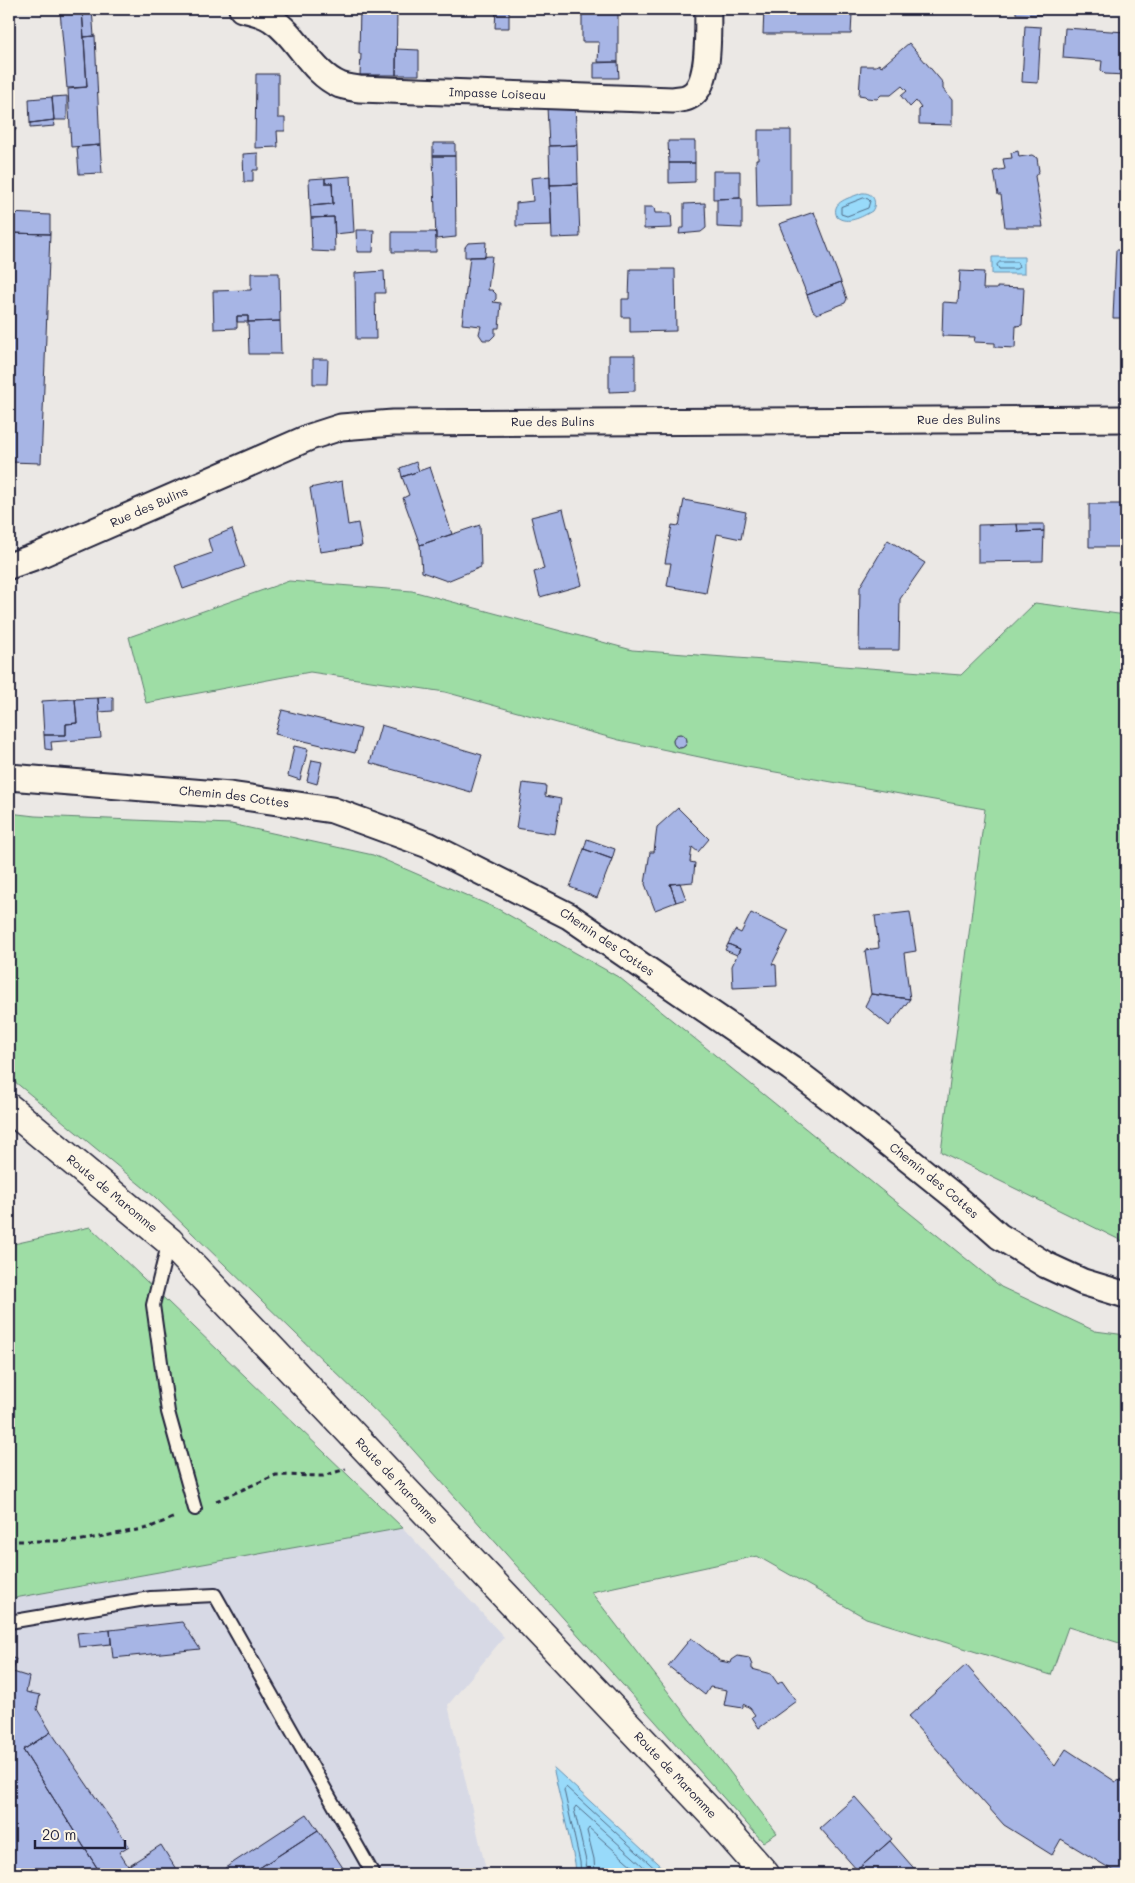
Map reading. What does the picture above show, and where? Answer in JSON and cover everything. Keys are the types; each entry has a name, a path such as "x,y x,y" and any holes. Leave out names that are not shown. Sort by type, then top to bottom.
{"street":[{"name":"Impasse Loiseau","path":"242,9 270,18 284,29 327,77 341,85 360,89 673,100 690,96 698,89 704,76 708,9"},
{"name":"Rue des Bulins","path":"9,566 46,552 310,437 342,427 393,423 1126,419"},
{"name":"Chemin des Cottes","path":"9,777 230,795 332,810 428,845 578,921 791,1068 954,1196 999,1236 1046,1265 1084,1282 1126,1295"},
{"name":"Route de Maromme","path":"9,1108 169,1241 713,1815 765,1874"}],"lane":[{"path":"169,1241 153,1305 168,1412 195,1509"},
{"path":"9,1622 151,1598 215,1595 373,1874"}],"shaded area":[{"path":"403,1528 504,1637 448,1705 487,1874 9,1874 9,1599"}],"green space":[{"path":"289,581 412,591 632,650 961,675 1035,603 1126,615 1126,1243 941,1152 985,809 747,767 619,740 445,692 310,672 146,703 129,637"},
{"path":"9,813 35,816 231,824 373,855 498,909 620,978 1001,1287 1095,1331 1126,1335 1126,1645 1068,1627 1051,1675 866,1618 757,1556 591,1592 777,1833 763,1842 398,1433 155,1197 9,1077"},
{"path":"90,1227 403,1528 9,1599 9,1245"}],"water":[{"path":"862,193 872,196 875,204 872,211 859,218 850,220 837,217 836,207 842,201"},
{"path":"992,257 1024,257 1024,274 992,274"},
{"path":"553,1767 669,1874 576,1874"}],"building":[{"path":"82,9 87,87 67,88 60,11"},
{"path":"82,9 92,9 94,36 84,37"},
{"path":"360,9 397,9 396,75 360,75"},
{"path":"496,9 509,9 509,28 495,28"},
{"path":"582,9 618,9 618,62 598,62 599,42 582,42"},
{"path":"764,9 836,10 836,14 852,14 851,34 763,34"},
{"path":"1016,9 1042,9 1042,15 1016,14"},
{"path":"1025,26 1041,27 1038,83 1022,82"},
{"path":"1065,28 1126,32 1126,75 1105,74 1101,70 1102,61 1063,58"},
{"path":"95,36 100,145 71,147 68,89 87,87 84,37"},
{"path":"909,43 943,83 943,89 952,100 952,125 919,124 919,110 921,108 916,101 910,107 901,96 907,91 902,86 891,95 881,95 877,99 859,95 861,66 876,66 879,64 881,67"},
{"path":"396,49 419,50 419,75 396,75"},
{"path":"618,62 619,78 594,78 594,63"},
{"path":"256,74 278,74 278,118 285,118 285,131 277,131 278,147 255,148"},
{"path":"11,81 16,130 9,131 9,82"},
{"path":"67,96 67,120 54,120 52,97"},
{"path":"52,97 54,120 30,123 29,99"},
{"path":"575,106 577,145 549,146 547,107"},
{"path":"54,120 55,126 30,128 30,123"},
{"path":"758,130 791,130 791,206 757,207 756,159 758,159"},
{"path":"668,141 695,141 695,163 669,163"},
{"path":"433,143 455,143 455,156 433,156"},
{"path":"100,145 102,173 79,174 77,147"},
{"path":"577,145 578,184 550,185 549,146"},
{"path":"1018,151 1019,157 1032,155 1037,158 1039,171 1035,176 1043,227 1005,227 1001,195 998,195 994,171 1005,169 1003,159 1012,158 1011,153"},
{"path":"258,153 258,170 253,170 253,182 244,182 243,154"},
{"path":"433,156 455,156 456,237 436,239"},
{"path":"669,163 695,163 695,182 669,183"},
{"path":"713,171 740,171 740,198 713,199"},
{"path":"351,176 354,232 335,234 334,217 311,218 310,206 333,204 332,183 325,183 325,178"},
{"path":"550,176 551,225 516,226 516,203 533,201 531,178"},
{"path":"325,178 325,183 332,183 333,204 310,206 309,179"},
{"path":"578,184 580,237 552,238 550,185"},
{"path":"717,199 742,199 742,228 717,227"},
{"path":"705,203 706,228 701,232 679,234 680,228 684,228 684,204"},
{"path":"644,207 654,207 655,213 671,213 672,228 644,229"},
{"path":"814,212 841,282 807,295 779,224"},
{"path":"9,213 50,215 50,234 9,233"},
{"path":"334,217 335,252 312,251 311,218"},
{"path":"356,230 374,230 373,252 357,252"},
{"path":"392,232 436,232 436,252 392,252"},
{"path":"9,233 50,234 41,463 9,462"},
{"path":"486,242 485,257 465,257 465,247 468,243"},
{"path":"1116,250 1126,250 1126,318 1113,318"},
{"path":"492,256 488,290 492,290 496,294 496,299 493,302 501,303 499,328 495,328 495,335 490,340 483,340 479,334 481,326 462,324 470,257"},
{"path":"630,269 675,269 676,331 630,332 630,317 622,317 622,299 629,299"},
{"path":"384,271 385,293 375,293 376,339 356,339 355,273"},
{"path":"960,271 984,272 983,289 997,289 997,287 1024,288 1022,325 1016,326 1015,348 995,347 995,343 974,342 975,337 942,336 943,302 958,303"},
{"path":"251,273 279,273 280,321 248,322 248,316 237,316 237,328 214,329 213,291 251,290"},
{"path":"841,282 847,299 845,303 817,314 813,311 807,295"},
{"path":"237,316 248,316 248,322 237,322"},
{"path":"280,321 281,354 249,354 248,322"},
{"path":"609,355 635,355 635,391 609,392"},
{"path":"313,359 328,359 327,384 313,384"},
{"path":"416,462 419,471 402,477 400,468"},
{"path":"430,467 452,534 420,545 403,498 409,495 402,477"},
{"path":"342,481 348,525 358,523 362,546 320,552 310,488"},
{"path":"684,500 746,512 741,539 717,534 706,593 667,586 671,563 665,563 672,525 679,526"},
{"path":"1089,504 1126,504 1126,547 1089,547"},
{"path":"563,509 582,585 540,597 534,572 544,569 531,517"},
{"path":"1017,524 1018,532 1044,531 1043,561 978,562 978,525"},
{"path":"1017,524 1044,524 1044,531 1018,532"},
{"path":"480,525 481,567 447,581 422,572 420,545"},
{"path":"232,529 245,567 183,589 175,566 212,553 208,539"},
{"path":"888,540 925,563 900,599 899,650 859,650 860,587"},
{"path":"113,697 113,711 99,712 98,698"},
{"path":"98,698 101,738 51,742 52,750 45,749 44,735 66,735 66,724 77,723 75,699"},
{"path":"75,699 77,723 66,724 66,735 44,735 42,701"},
{"path":"282,710 361,729 355,753 275,734"},
{"path":"381,725 482,755 471,792 370,763"},
{"path":"677,734 683,734 687,741 683,748 677,748 673,744 673,738"},
{"path":"294,746 308,749 300,780 288,776"},
{"path":"312,760 322,762 317,784 307,781"},
{"path":"523,783 546,786 545,796 561,799 555,834 516,828"},
{"path":"678,808 709,839 698,852 692,847 690,862 695,863 693,882 670,884 676,902 655,910 645,884 650,852 654,852 657,827"},
{"path":"587,839 615,849 612,859 584,849"},
{"path":"584,849 612,859 597,898 570,887"},
{"path":"680,883 686,899 676,902 670,884"},
{"path":"910,912 916,951 904,953 910,999 871,994 865,950 879,948 875,916"},
{"path":"751,913 789,931 772,964 776,965 777,986 733,988 732,966 740,949 728,944 735,930 741,933"},
{"path":"728,944 740,949 737,955 725,950"},
{"path":"871,994 910,999 889,1026 865,1006"},
{"path":"182,1622 200,1649 113,1658 110,1630"},
{"path":"110,1630 111,1644 79,1647 77,1633"},
{"path":"691,1638 720,1661 731,1663 738,1656 749,1658 752,1669 771,1674 778,1684 782,1681 796,1701 759,1728 752,1717 755,1715 750,1708 743,1704 743,1708 724,1705 727,1690 710,1687 705,1695 668,1666"},
{"path":"9,1657 16,1659 13,1672 29,1677 26,1692 40,1695 37,1709 51,1732 23,1750 101,1874 9,1874"},
{"path":"966,1665 1055,1766 1066,1749 1116,1782 1126,1777 1126,1874 1119,1874 1061,1839 1052,1855 1004,1825 908,1717"},
{"path":"51,1732 129,1846 119,1852 128,1866 161,1845 179,1874 101,1874 23,1750"},
{"path":"855,1797 892,1839 857,1870 820,1828"},
{"path":"307,1814 318,1830 250,1874 229,1874 225,1868"},
{"path":"318,1830 347,1874 250,1874"},
{"path":"890,1841 919,1874 857,1874 855,1872"}]}
